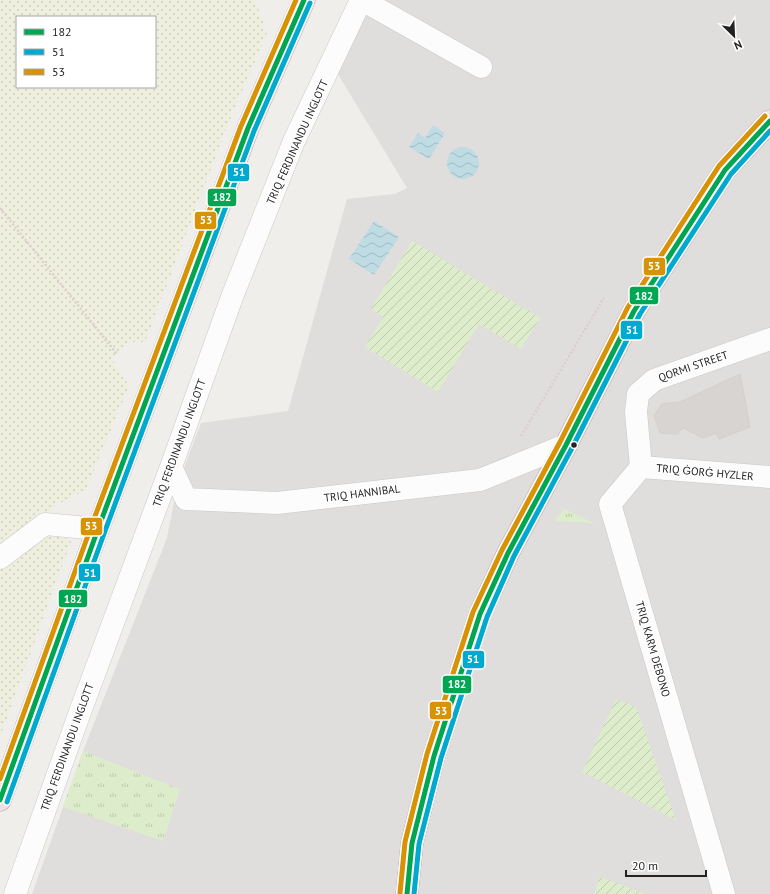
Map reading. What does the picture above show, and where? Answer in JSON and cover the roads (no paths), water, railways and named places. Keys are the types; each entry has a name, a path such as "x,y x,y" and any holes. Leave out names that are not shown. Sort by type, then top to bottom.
{"highway":[{"path":"0,800 98,529 248,128 304,0"},
{"path":"407,894 412,843 434,756 480,614 508,553 566,445 634,311 726,170 770,121"}],"street":[{"path":"362,0 481,67"},
{"name":"TRIQ FERDINANDU INGLOTT","path":"15,894 232,297 294,141 362,0"},
{"name":"QORMI STREET","path":"641,467 636,412 638,394 654,380 770,339"},
{"name":"TRIQ HANNIBAL","path":"171,467 186,499 277,503 480,480 566,445"},
{"name":"TRIQ ĠORĠ HYZLER","path":"641,467 770,477"},
{"name":"TRIQ KARM DEBONO","path":"641,467 610,504 724,894"},
{"path":"0,558 45,524 98,529"}],"water":[{"path":"433,125 445,133 429,159 409,147 418,133 425,138"},
{"path":"463,147 474,152 479,163 474,174 463,179 452,174 447,163 452,152"},
{"path":"374,221 399,237 374,275 349,259"}]}
